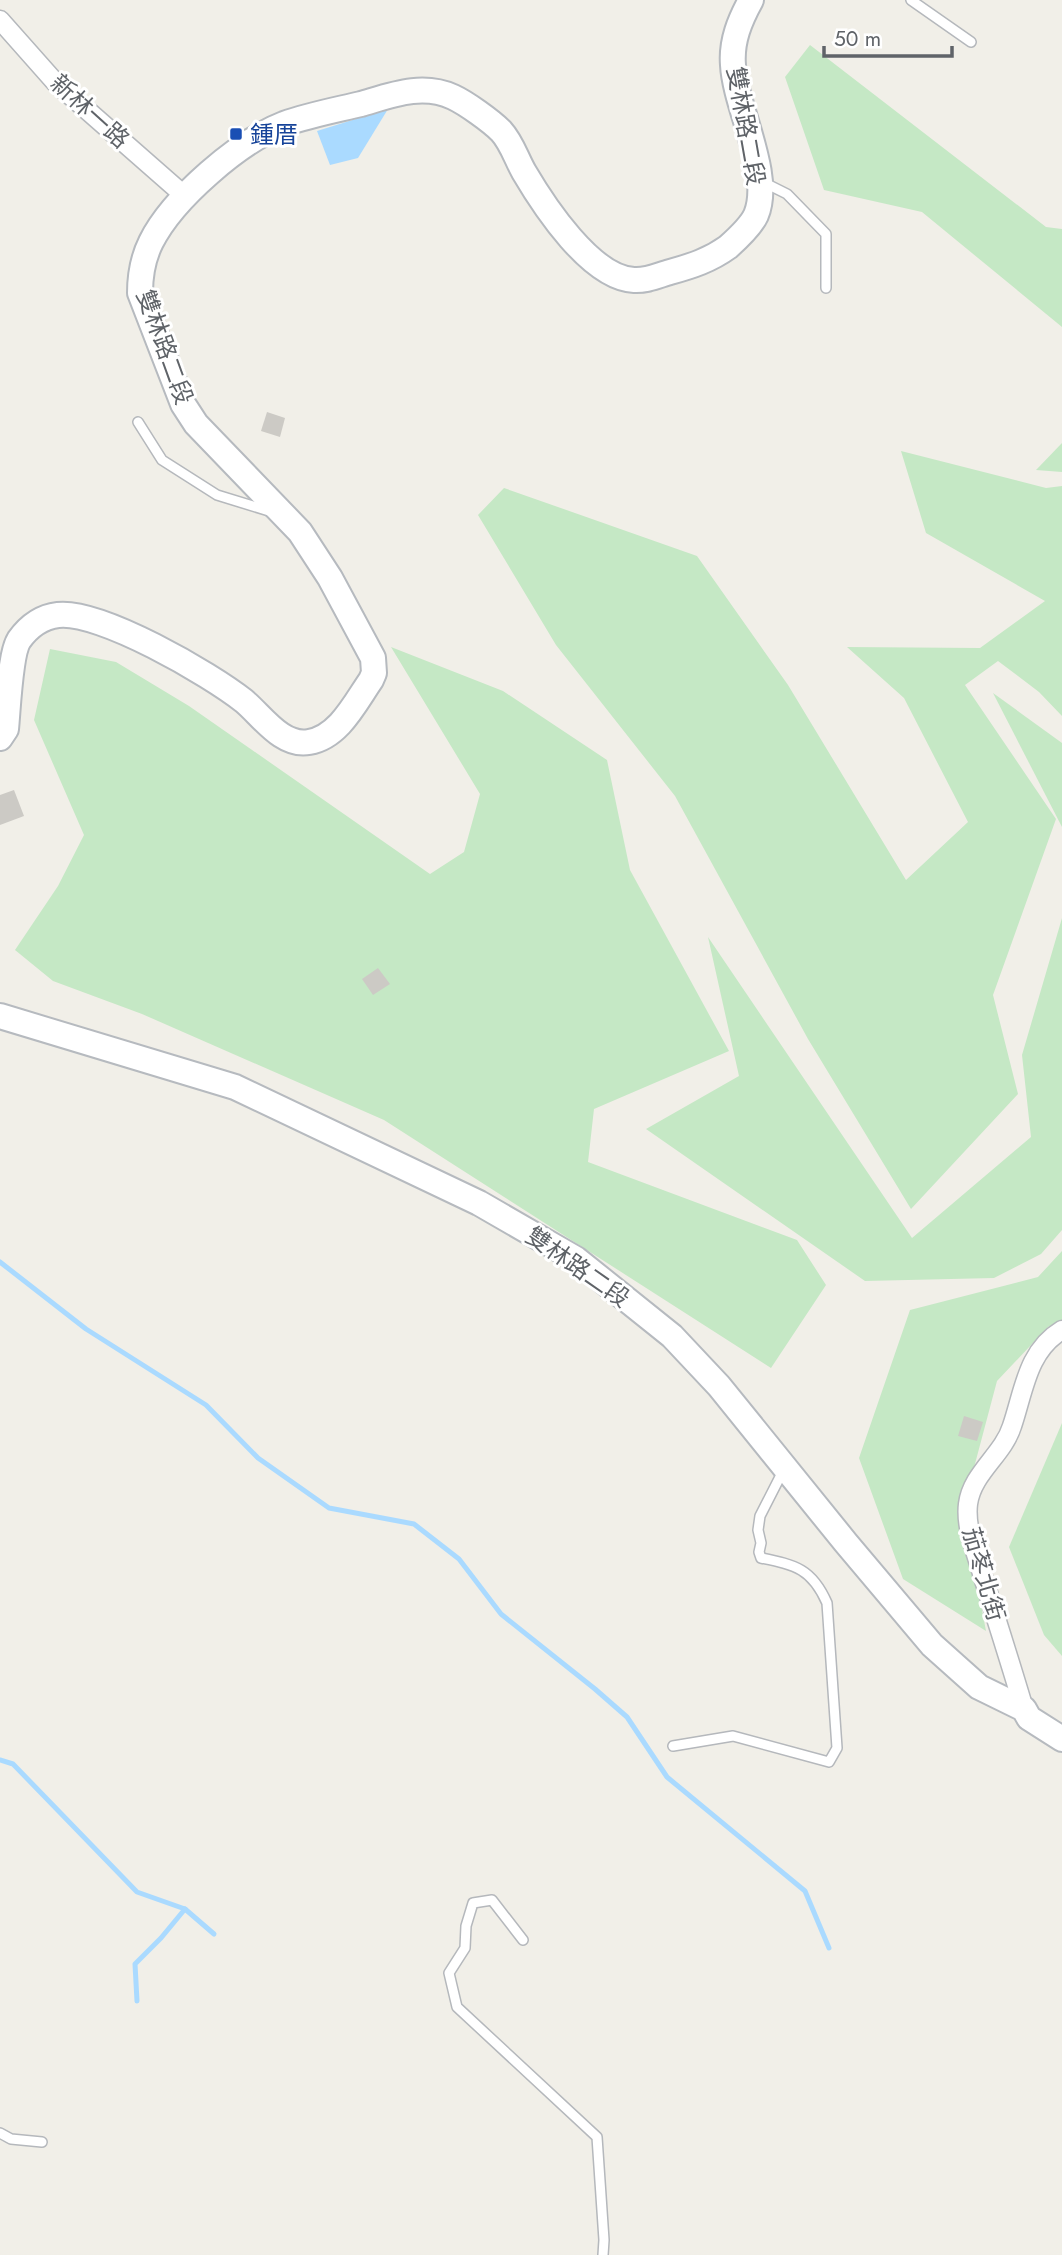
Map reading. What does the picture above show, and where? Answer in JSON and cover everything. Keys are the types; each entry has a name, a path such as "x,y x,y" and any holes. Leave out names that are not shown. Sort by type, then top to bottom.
{"street":[{"name":"雙林路二段","path":"0,738 6,729 18,642 33,624 43,618 61,615 76,617 129,635 204,673 245,702 281,736 308,743 336,730 374,673 373,658 330,579 300,532 196,424 183,404 140,293 141,275 152,241 186,197 213,169 258,136 285,124 412,90 434,90 455,98 499,129 513,147 537,195 593,260 607,271 633,280 692,266 709,260 729,246 756,216 759,180 752,137 736,86 732,63 738,24 751,0"},
{"name":"新林一路","path":"0,20 55,82 186,197"},
{"name":"雙林路二段","path":"0,1016 235,1087 479,1203 576,1259 672,1336 719,1386 927,1640 979,1688 1024,1709"},
{"name":"茄苳北街","path":"1024,1709 968,1524 968,1504 973,1485 1011,1430 1029,1368 1036,1354 1050,1337 1062,1330"},
{"path":"1024,1709 1029,1718 1062,1739"}],"lane":[{"path":"911,0 971,42"},
{"path":"759,180 787,194 826,234 826,288"},
{"path":"138,422 162,460 217,495 284,516"},
{"path":"673,1746 733,1736 829,1762 837,1748 827,1603 819,1586 804,1570 761,1558 759,1552 760,1516 785,1467"},
{"path":"523,1940 492,1900 473,1903 466,1926 465,1948 449,1973 457,2007 597,2137 603,2255"},
{"path":"0,2133 11,2139 42,2142"}],"green space":[{"path":"810,45 1046,227 1062,229 1062,327 922,212 824,190 785,77"},
{"path":"1062,443 1062,472 1036,470"},
{"path":"901,451 1046,488 1062,486 1062,716 1039,692 998,661 965,685 1056,819 993,995 1018,1094 911,1209 808,1039 675,796 556,645 478,515 504,488 697,556 788,685 906,880 968,822 904,698 847,647 980,648 1045,601 926,533"},
{"path":"391,647 503,691 607,760 630,870 729,1051 594,1109 588,1162 797,1240 826,1285 771,1368 384,1120 142,1014 53,981 15,950 58,886 84,835 34,720 50,649 116,662 189,706 430,874 464,852 480,794"},
{"path":"993,693 1062,743 1062,827"},
{"path":"1062,918 1062,1230 1041,1254 994,1278 865,1281 646,1129 739,1076 708,937 912,1238 1031,1137 1022,1055"},
{"path":"1062,1251 1062,1320 1048,1327 997,1381 963,1509 986,1631 903,1579 859,1458 910,1310 1038,1277"},
{"path":"1062,1423 1062,1656 1044,1635 1009,1547"}],"water":[{"path":"388,109 358,158 330,165 317,131"}],"building":[{"path":"267,412 285,418 280,437 261,431"},
{"path":"14,790 24,816 0,825 0,795"},
{"path":"378,968 390,984 373,995 362,979"},
{"path":"964,1416 983,1422 977,1441 958,1436"}],"waterway":[{"path":"0,1262 86,1329 206,1405 258,1458 329,1508 414,1524 459,1559 501,1614 627,1717 667,1777 805,1891 829,1948"},
{"path":"0,1760 13,1764 137,1892 185,1909 135,1964 137,2001"},
{"path":"185,1909 214,1934"}],"place":[{"name":"鍾厝","path":"236,134"}]}
